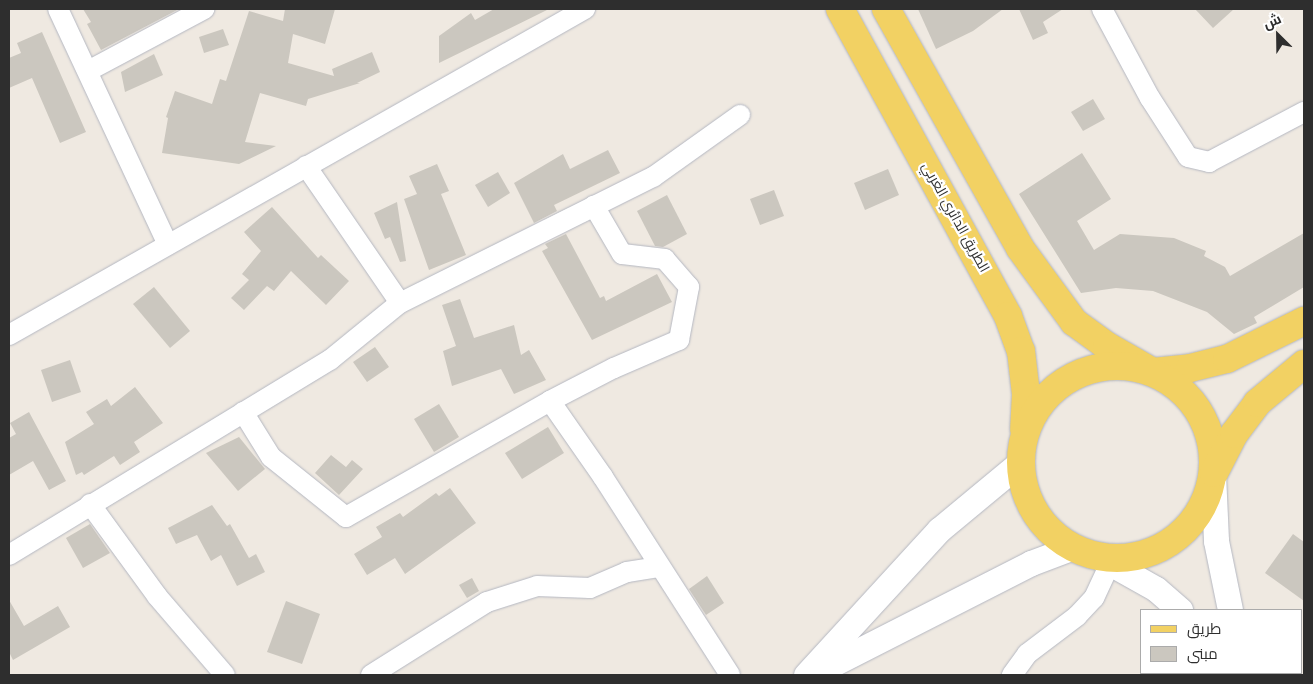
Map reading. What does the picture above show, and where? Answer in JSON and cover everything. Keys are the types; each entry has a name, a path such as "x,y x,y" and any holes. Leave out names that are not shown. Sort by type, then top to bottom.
{"main road":[{"name":"الطريق الدائري الغربي","path":"840,9 1008,316 1020,352 1025,386 1022,451 1028,502 1046,528 1071,548"},
{"path":"886,9 1020,248 1047,290 1074,322 1107,346 1180,389 1200,413 1212,442 1213,474"},
{"path":"1022,451 1036,410 1058,386 1088,371 1120,366 1153,372 1190,368 1227,359 1304,321"},
{"path":"1071,548 1105,560 1132,558 1162,548 1187,529 1204,504 1213,474 1234,434 1257,403 1304,364"}],"street":[{"path":"58,9 168,245"},
{"path":"88,71 204,9"},
{"path":"9,335 585,9"},
{"path":"1102,9 1150,98 1188,157 1209,162 1304,112"},
{"path":"9,555 90,504 330,360 400,303 653,177 740,115"},
{"path":"306,166 400,303"},
{"path":"243,412 271,457 346,517 550,401 614,368 679,340 689,288 665,259 622,254 594,206"},
{"path":"550,401 604,477 730,675"},
{"path":"808,675 939,530 1022,451"},
{"path":"1213,474 1216,541 1230,609"},
{"path":"90,504 157,596 225,675"},
{"path":"808,675 1031,563 1071,548"},
{"path":"1012,675 1027,654 1077,616 1094,598 1105,560 1156,589 1179,609"},
{"path":"371,675 488,602 538,586 590,588 627,572 660,567"}],"building":[{"path":"83,9 179,9 101,50 87,24 91,22"},
{"path":"285,9 335,9 325,44 293,34 288,63 334,76 332,69 372,52 380,72 357,83 360,83 308,99 306,106 260,93 245,142 276,146 239,164 162,153 168,118 166,117 175,91 212,104 220,79 226,81 249,11 283,21"},
{"path":"494,9 549,9 439,63 439,36 471,13 475,20"},
{"path":"918,9 1003,9 973,31 936,49"},
{"path":"1019,9 1063,9 1043,22 1048,33 1033,40"},
{"path":"1195,9 1234,9 1213,28"},
{"path":"223,29 229,45 204,53 199,37"},
{"path":"42,32 86,132 60,143 32,78 9,88 9,58 21,53 17,43"},
{"path":"154,54 163,75 125,92 121,72"},
{"path":"1093,99 1105,119 1083,131 1071,112"},
{"path":"608,150 620,173 554,205 557,211 534,223 514,183 563,154 570,169"},
{"path":"1082,153 1111,199 1077,221 1094,250 1120,234 1174,238 1206,251 1204,256 1225,267 1230,276 1304,233 1304,287 1254,317 1257,323 1234,334 1207,312 1153,291 1116,288 1081,293 1019,194"},
{"path":"437,164 449,191 441,194 466,255 429,270 404,199 417,194 409,176"},
{"path":"888,169 899,195 865,210 854,183"},
{"path":"498,172 510,193 488,207 475,185"},
{"path":"774,190 784,216 760,225 750,199"},
{"path":"667,195 687,234 663,247 655,246 637,211"},
{"path":"397,202 406,261 400,262 390,237 385,239 374,213"},
{"path":"272,207 318,258 321,255 349,281 326,305 291,271 274,291 267,286 244,310 231,298 249,280 242,274 261,251 244,232"},
{"path":"566,234 600,298 604,296 606,301 657,274 672,302 592,340 542,251 548,248 545,244"},
{"path":"154,287 190,331 170,348 133,304"},
{"path":"460,299 474,338 514,325 521,355 529,350 546,380 514,394 501,369 452,386 443,351 456,346 442,305"},
{"path":"375,347 389,367 367,382 353,362"},
{"path":"70,360 81,392 52,402 41,370"},
{"path":"135,387 163,423 134,442 140,452 120,465 114,456 84,475 82,472 76,475 65,442 94,424 86,412 107,399 111,406"},
{"path":"439,404 459,437 434,452 414,419"},
{"path":"29,412 66,481 49,490 33,461 9,475 9,438 16,434 10,423"},
{"path":"548,427 564,453 522,479 505,453"},
{"path":"239,437 265,469 238,491 206,453"},
{"path":"331,455 346,467 352,460 363,469 339,495 315,473"},
{"path":"450,488 476,523 405,574 395,558 367,575 354,554 382,537 376,527 400,513 403,517 436,493 439,496"},
{"path":"212,505 227,526 230,524 249,558 256,554 265,572 237,586 221,555 211,561 197,535 176,544 168,528"},
{"path":"90,524 110,553 83,568 66,538"},
{"path":"1293,534 1304,542 1304,601 1265,573"},
{"path":"707,576 724,603 706,615 689,589"},
{"path":"472,578 479,591 467,598 459,585"},
{"path":"9,600 24,626 58,606 70,627 13,660 9,652"},
{"path":"286,601 320,614 302,664 267,652"}]}
